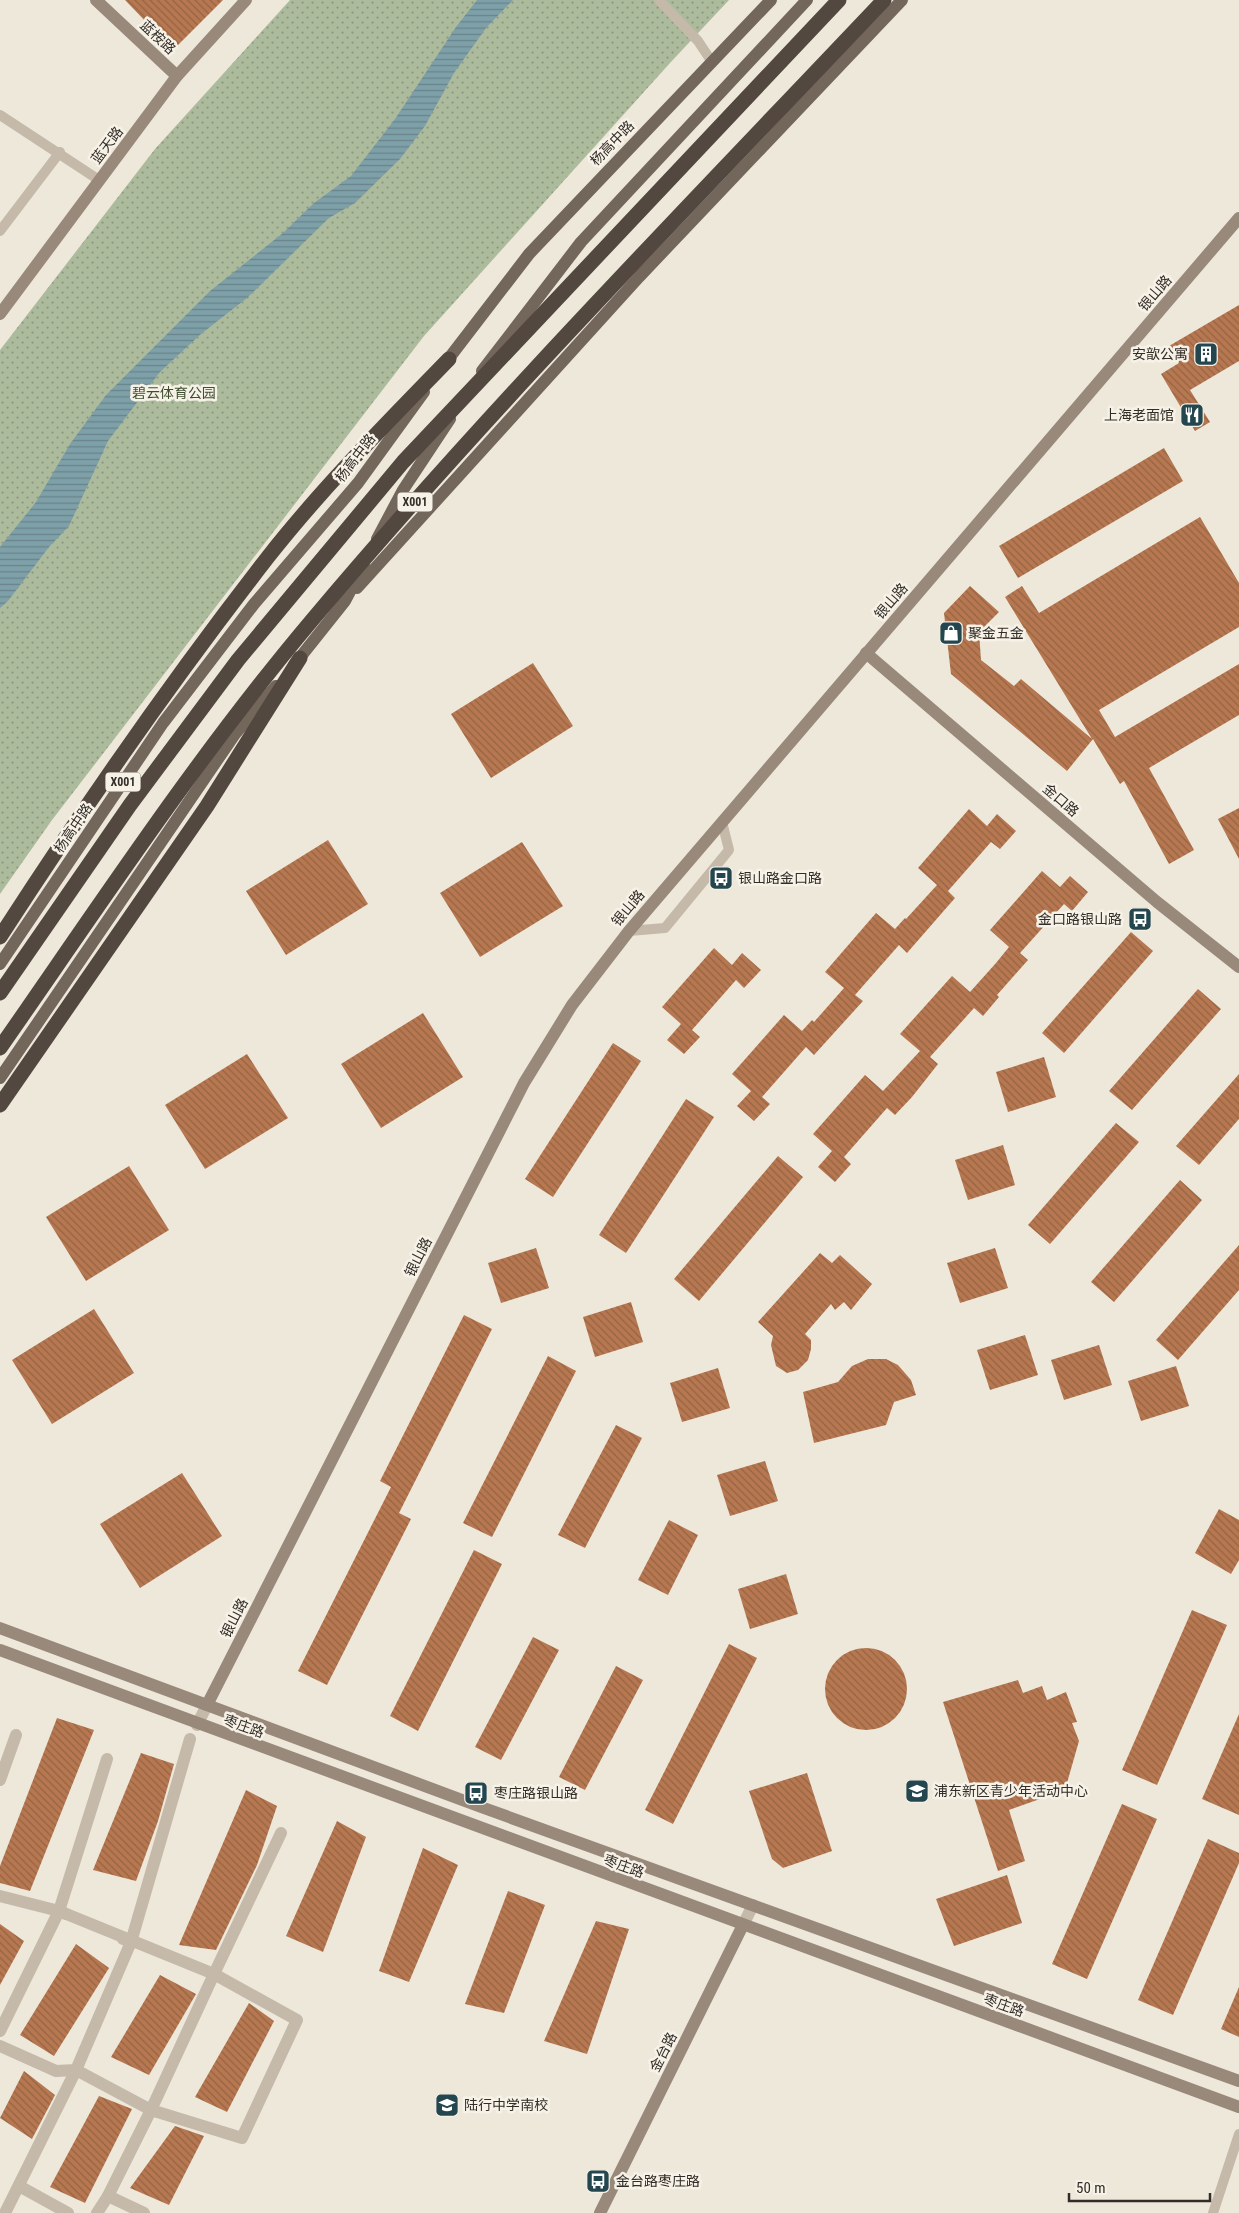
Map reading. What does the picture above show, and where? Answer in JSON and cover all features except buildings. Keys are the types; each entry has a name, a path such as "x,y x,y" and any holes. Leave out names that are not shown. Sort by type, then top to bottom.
{"highway":[{"name":"X001","path":"0,993 130,805 238,660 396,470 519,337 839,0"},
{"name":"X001","path":"0,1048 189,777 313,619 430,485 628,267 884,0"},
{"path":"0,936 148,719 269,556 351,462 449,359"},
{"path":"0,1106 207,806 300,658"}],"main road":[{"name":"杨高中路","path":"0,964 163,723 254,604 358,483 529,254 771,0"},
{"name":"X001","path":"346,601 403,490 495,352 581,242 807,0"},
{"name":"X001","path":"0,1078 235,734 346,601 640,277 902,0"}],"street":[{"name":"蓝桉路","path":"96,0 177,76"},
{"name":"蓝天路","path":"0,314 177,76 246,0"},
{"name":"银山路","path":"197,1724 524,1083 572,1005 629,931 1239,218"},
{"name":"金口路","path":"866,653 1157,902 1239,966"},
{"name":"枣庄路","path":"0,1628 480,1807 1239,2081"},
{"name":"枣庄路","path":"0,1650 743,1926 1239,2107"},
{"path":"0,1780 16,1735"},
{"path":"5,2213 76,2070 131,1942 190,1739"},
{"path":"0,2031 59,1910 107,1759"},
{"path":"97,2213 108,2196 151,2110 281,1833"},
{"path":"0,1896 59,1910 131,1942 214,1974 297,2020 242,2138 151,2110 76,2070 56,2071 0,2046"},
{"name":"金台路","path":"600,2213 753,1905"},
{"path":"19,2186 68,2213"},
{"path":"108,2196 144,2213"}],"lane":[{"path":"658,0 698,41 712,62"},
{"path":"0,115 60,152 99,180"},
{"path":"0,231 60,152"},
{"path":"629,931 665,928 730,850 722,822"},
{"path":"1213,2213 1239,2134"}],"green space":[{"name":"碧云体育公园","path":"290,0 729,0 424,336 52,820 0,894 0,350 155,149"}],"water":[{"path":"477,0 513,0 486,28 454,73 425,126 400,159 355,203 329,218 247,298 201,334 160,372 108,441 69,526 49,547 8,601 0,608 0,547 36,502 70,444 106,395 210,291 283,233 314,203 351,176 395,119 456,27"}],"place":[{"name":"安歆公寓","path":"1206,354"},
{"name":"上海老面馆","path":"1192,415"},
{"name":"聚金五金","path":"951,633"},
{"name":"银山路金口路","path":"721,878"},
{"name":"金口路银山路","path":"1140,919"},
{"name":"浦东新区青少年活动中心","path":"917,1791"},
{"name":"枣庄路银山路","path":"476,1793"},
{"name":"陆行中学南校","path":"447,2105"},
{"name":"金台路枣庄路","path":"598,2181"}]}
